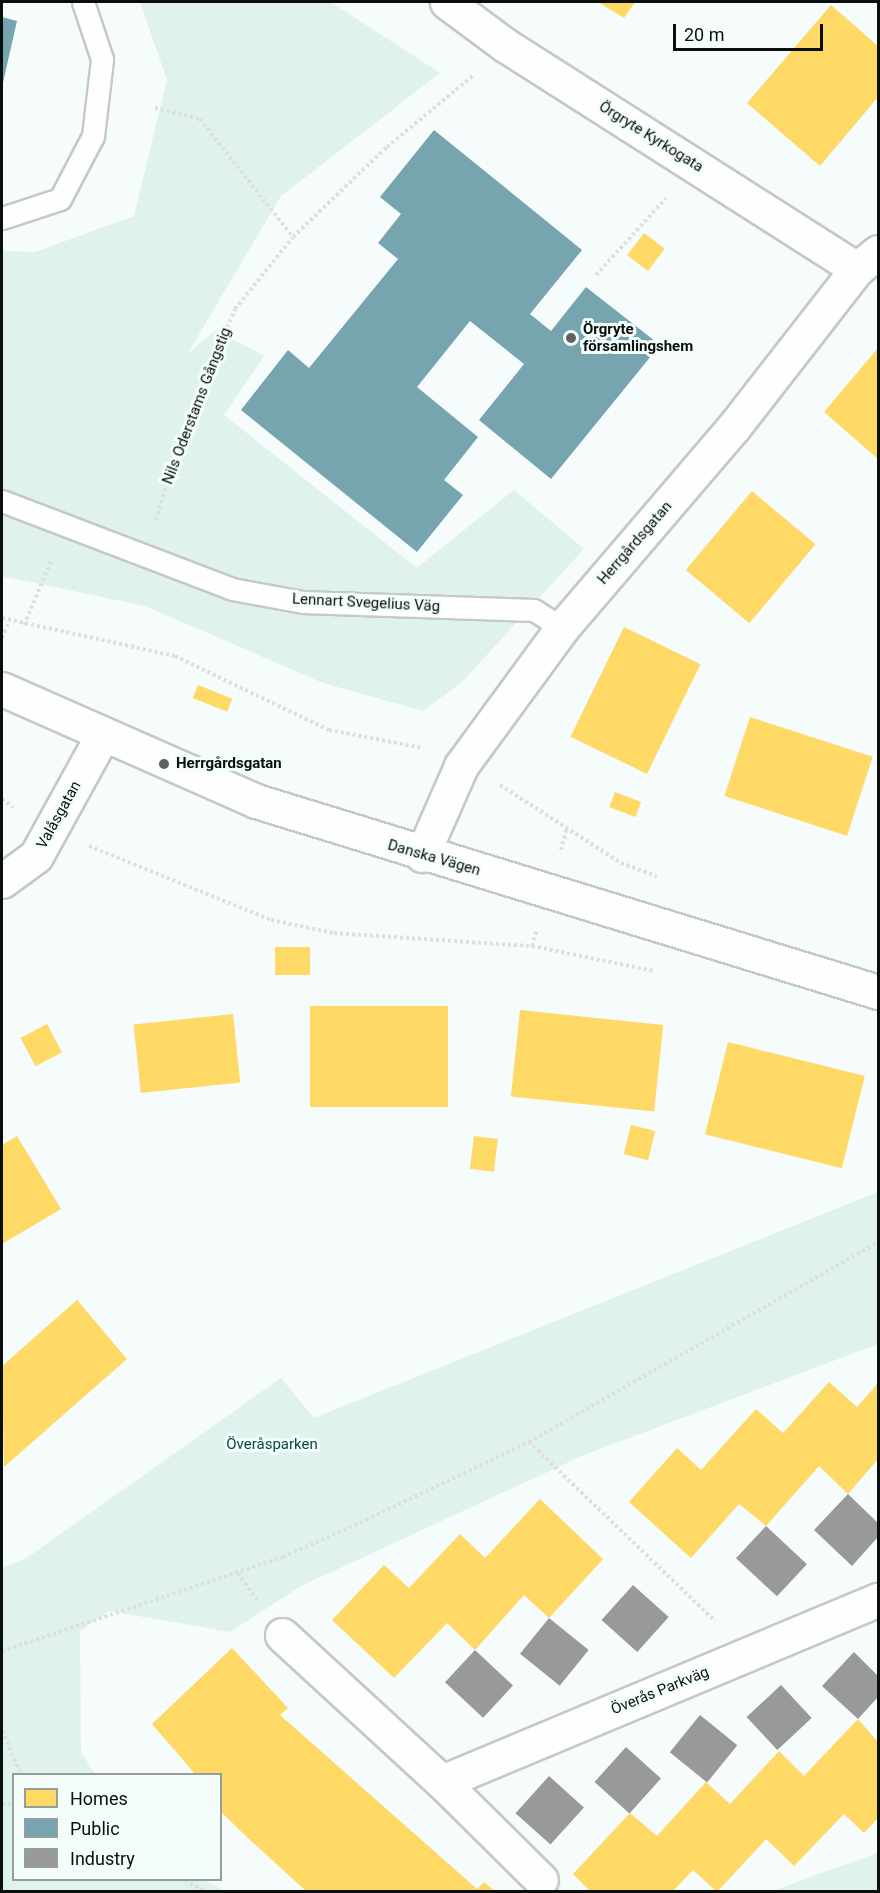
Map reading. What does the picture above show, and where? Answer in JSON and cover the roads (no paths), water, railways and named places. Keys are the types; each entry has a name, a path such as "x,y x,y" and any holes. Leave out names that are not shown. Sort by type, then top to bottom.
{"street":[{"name":"Örgryte Kyrkogata","path":"447,2 505,45 696,165 868,260"},
{"name":"Herrgårdsgatan","path":"422,855 461,766 562,628 734,428 868,260"},
{"name":"Danska Vägen","path":"2,689 102,736 256,801 422,855 879,992"},
{"name":"Valåsgatan","path":"2,881 36,856 102,736"},
{"name":"Överås Parkväg","path":"442,1782 879,1600"},
{"path":"282,1635 442,1782 541,1880"}],"lane":[{"path":"2,218 60,200 93,136 102,59 82,2"},
{"name":"Lennart Svegelius Väg","path":"2,501 232,589 303,602 534,610 562,628"}],"place":[{"name":"Örgryte församlingshem","path":"571,338"},
{"name":"Herrgårdsgatan","path":"164,764"}],"park label":[{"name":"Överåsparken","path":"272,1445"}]}
